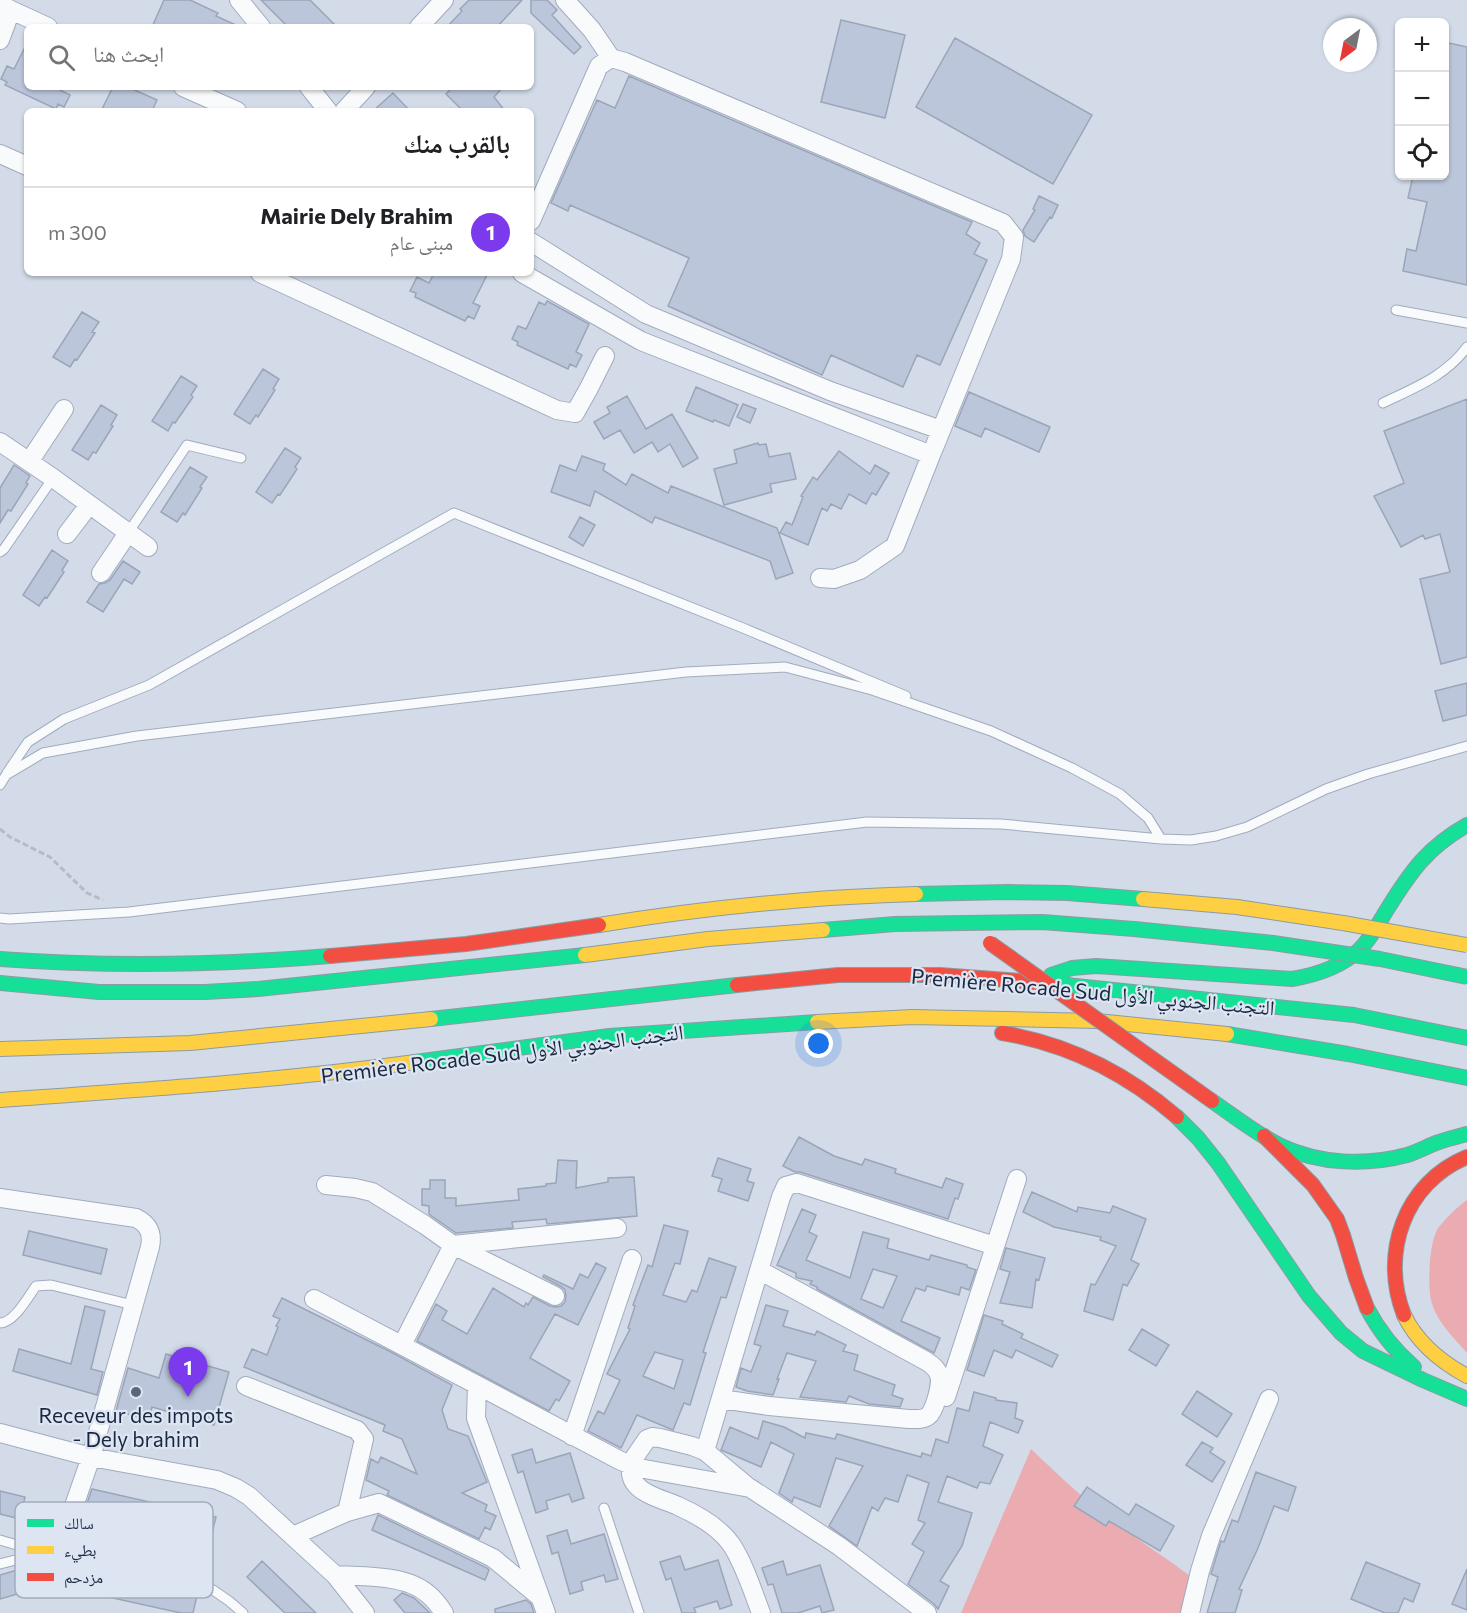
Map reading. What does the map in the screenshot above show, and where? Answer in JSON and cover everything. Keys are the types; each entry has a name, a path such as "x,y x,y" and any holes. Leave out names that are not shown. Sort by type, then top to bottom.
{"highway":[{"path":"1032,981 1072,968 1096,966 1292,979 1310,976 1351,957 1366,943 1410,872 1428,851 1452,832 1467,825"},
{"path":"0,959 50,964 103,965 268,962 467,944 670,914 739,907 891,896 974,893 1058,893 1237,907 1467,945"},
{"path":"0,983 88,991 152,993 258,989 548,960 708,939 895,924 1042,922 1284,944 1467,976"},
{"path":"895,924 963,936"},
{"path":"985,942 1264,1137 1282,1146 1333,1161 1385,1160 1467,1134"},
{"name":"Première Rocade Sud التجنب الجنوبي الأول","path":"0,1049 190,1043 838,975 940,975 1032,981 1354,1015 1467,1038"},
{"path":"912,1017 942,1026 1009,1034 1042,1042 1074,1053 1128,1080 1176,1117 1197,1137 1233,1184 1306,1293 1354,1346 1418,1379 1467,1399"},
{"name":"Première Rocade Sud التجنب الجنوبي الأول","path":"0,1100 335,1073 609,1036 912,1017 1097,1021 1232,1035 1348,1054 1467,1078"},
{"path":"1264,1137 1315,1186 1338,1220 1359,1290 1370,1316 1385,1338 1407,1361 1449,1392"},
{"path":"1467,1157 1440,1172 1407,1210 1395,1248 1393,1269 1395,1291 1406,1321 1428,1348 1458,1372 1467,1376"}],"street":[{"path":"422,24 444,0"},
{"path":"565,0 592,30 611,58 1003,223 1014,237 1011,259 895,546 860,570 834,579 820,578"},
{"path":"246,3 259,24"},
{"path":"0,40 5,7 42,24"},
{"path":"534,214 599,66 611,58"},
{"path":"190,90 230,108"},
{"path":"311,90 326,108"},
{"path":"347,108 363,90"},
{"path":"0,154 24,165"},
{"path":"534,244 646,314 830,391 941,430"},
{"path":"267,276 557,410 575,413 605,356"},
{"path":"527,276 641,341 931,455"},
{"path":"29,462 64,409"},
{"path":"0,442 148,547"},
{"path":"67,534 89,505"},
{"path":"101,573 128,533"},
{"path":"946,1397 1017,1179"},
{"path":"705,1451 786,1186 796,1183 995,1246"},
{"path":"326,1185 372,1192 453,1245 555,1296"},
{"path":"0,1198 129,1217 142,1221 150,1233 151,1240 91,1457 72,1502"},
{"path":"453,1245 617,1228"},
{"path":"402,1345 453,1245"},
{"path":"572,1436 632,1259"},
{"path":"721,1399 909,1419 927,1417 933,1411 940,1383 939,1374 934,1367 759,1270"},
{"path":"314,1299 572,1436 639,1468 750,1488"},
{"path":"477,1385 476,1418 543,1605"},
{"path":"246,1386 357,1430 364,1439 347,1512"},
{"path":"1190,1613 1211,1536 1269,1399"},
{"path":"0,1433 91,1457 217,1480 236,1488 249,1496 335,1575 365,1613"},
{"path":"761,1613 742,1565 731,1545 712,1525 682,1508 647,1493 637,1487 632,1480 630,1464 647,1439 652,1437 705,1451 750,1488 839,1546 927,1613"},
{"path":"293,1536 347,1512 379,1503 494,1558 543,1605"},
{"path":"335,1575 400,1580 429,1594 444,1613"}],"lane":[{"path":"1396,310 1467,323"},
{"path":"1383,403 1439,375 1456,361 1467,347"},
{"path":"128,533 187,445 242,458"},
{"path":"0,552 53,478"},
{"path":"0,785 28,742 64,719 149,684 454,513 743,628 992,731 1072,768 1120,794 1148,818 1161,839"},
{"path":"6,775 43,753 137,736 686,672 784,667 872,690 992,731"},
{"path":"0,918 129,912 867,822 1001,824 1191,840 1247,827 1337,785 1467,746"},
{"path":"0,1323 4,1324 11,1320 36,1286 51,1285 133,1305"},
{"path":"604,1508 639,1613"},
{"path":"0,1540 15,1543"},
{"path":"0,1564 15,1560"},
{"path":"213,1591 243,1613"}],"path":[{"path":"0,830 50,857 87,893 129,912"}],"shaded area":[{"path":"1467,1200 1467,1353 1438,1318 1430,1297 1429,1277 1432,1245 1437,1230"},
{"path":"1031,1449 1098,1510 1190,1576 1184,1613 961,1613"}],"building":[{"path":"164,0 190,0 218,13 216,16 233,24 153,24"},
{"path":"261,0 310,0 334,24 285,24"},
{"path":"469,0 522,0 500,24 450,24 462,11 460,9"},
{"path":"531,0 547,0 557,10 552,15 581,47 574,54 531,13"},
{"path":"841,20 905,35 885,118 821,102"},
{"path":"955,38 1092,115 1053,184 916,107"},
{"path":"1449,43 1467,47 1467,285 1403,271 1407,249 1416,251 1427,202 1408,198 1412,180 1449,180"},
{"path":"24,49 24,90 60,90 70,95 64,107 58,104 54,108 5,85 7,82 1,79 7,66 14,69"},
{"path":"629,76 972,222 966,234 980,243 974,254 987,260 940,365 917,355 903,387 831,355 822,375 668,306 689,258 570,205 568,211 551,203 597,100 615,108"},
{"path":"112,90 135,90 157,100 153,108 102,108"},
{"path":"450,90 500,90 494,97 503,108 460,108 446,94"},
{"path":"393,93 407,108 376,108"},
{"path":"1039,196 1058,205 1052,218 1050,217 1034,242 1025,236 1023,230 1035,210 1033,209"},
{"path":"432,276 486,276 473,303 480,306 474,319 468,316 465,321 415,297 416,293 410,291 417,277 429,283"},
{"path":"547,301 589,324 576,352 582,355 576,367 570,364 568,369 517,345 518,342 512,339 518,326 526,329 539,302 545,305"},
{"path":"82,312 99,322 92,332 95,333 70,367 53,357"},
{"path":"263,369 279,379 273,389 275,390 258,417 256,415 250,424 234,414"},
{"path":"181,376 197,386 191,395 193,397 168,431 152,421"},
{"path":"696,387 738,405 729,426 686,411"},
{"path":"969,392 1050,427 1039,452 985,428 981,437 955,426"},
{"path":"627,396 646,429 672,414 698,458 683,467 670,444 658,452 652,442 634,453 620,430 604,439 594,422 610,413 607,407"},
{"path":"1467,399 1467,657 1441,664 1420,579 1450,572 1440,534 1425,539 1423,535 1401,547 1374,496 1404,483 1384,431"},
{"path":"743,404 756,409 750,423 737,417"},
{"path":"101,405 117,415 111,425 113,426 96,453 93,452 88,460 72,450"},
{"path":"758,443 759,445 766,444 769,457 790,453 796,479 770,484 772,492 724,505 714,469 737,463 734,450"},
{"path":"285,448 301,458 295,467 297,469 272,503 256,492"},
{"path":"839,451 870,474 875,465 889,473 876,495 872,493 866,504 849,494 841,509 831,504 827,511 822,508 808,545 780,533 786,522 792,525 803,497 801,496 813,477 817,480"},
{"path":"582,456 605,464 603,470 626,485 632,474 668,493 671,486 777,528 793,573 776,579 770,561 655,517 652,523 595,491 590,506 551,492 560,465 576,471"},
{"path":"14,465 30,476 26,483 28,484 11,511 8,510 0,523 0,488"},
{"path":"190,467 207,477 185,515 183,513 177,522 161,512"},
{"path":"580,517 595,525 583,546 569,537"},
{"path":"52,550 68,561 62,570 64,572 39,606 23,595"},
{"path":"123,561 140,572 132,584 124,579 103,612 87,602 99,584 110,580"},
{"path":"1467,683 1467,715 1443,721 1435,691"},
{"path":"799,1137 834,1156 862,1165 865,1159 896,1169 895,1173 942,1188 946,1178 963,1184 958,1199 955,1198 948,1219 795,1172 783,1166"},
{"path":"718,1158 751,1169 747,1181 754,1183 748,1201 718,1191 722,1179 712,1176"},
{"path":"558,1160 577,1161 576,1188 608,1182 608,1178 634,1177 637,1216 547,1224 546,1219 512,1222 513,1228 456,1233 429,1214 429,1206 422,1205 422,1189 430,1189 430,1180 445,1180 445,1198 456,1198 456,1206 519,1200 518,1189 556,1183"},
{"path":"1032,1192 1077,1212 1078,1207 1110,1213 1113,1206 1146,1219 1131,1260 1139,1264 1127,1286 1123,1284 1113,1320 1084,1311 1091,1284 1095,1285 1116,1246 1100,1240 1101,1237 1054,1227 1023,1212"},
{"path":"802,1209 816,1215 809,1232 817,1236 806,1260 850,1278 863,1232 889,1239 887,1248 929,1260 931,1255 967,1265 976,1270 969,1290 961,1287 959,1295 927,1286 925,1291 916,1288 901,1321 940,1338 934,1353 817,1289 810,1284 812,1281 798,1278 796,1273 777,1265","holes":["873,1269 897,1276 883,1308 861,1299"]},
{"path":"664,1225 688,1231 680,1264 675,1263 663,1295 686,1302 692,1290 697,1292 709,1258 736,1267 726,1298 721,1297 703,1352 706,1353 690,1405 684,1403 673,1430 637,1415 621,1448 588,1431 598,1411 604,1414 620,1380 607,1374 630,1329 628,1328 635,1306 633,1305 648,1265 652,1267","holes":["655,1352 683,1360 674,1389 643,1376"]},
{"path":"29,1231 107,1249 101,1274 23,1255"},
{"path":"1006,1248 1045,1258 1039,1280 1036,1279 1032,1308 1000,1303 1010,1272 1000,1269"},
{"path":"596,1263 606,1268 578,1325 555,1314 530,1358 570,1381 559,1401 556,1399 549,1411 417,1341 436,1304 447,1311 442,1320 467,1334 493,1288 524,1307 533,1297 550,1306 561,1306 565,1302 565,1290 543,1277 544,1275 573,1289 580,1274 588,1278"},
{"path":"282,1298 452,1385 442,1410 448,1429 468,1436 487,1482 462,1493 487,1505 485,1511 496,1516 490,1530 485,1527 479,1539 387,1495 389,1491 366,1480 371,1459 378,1463 381,1457 417,1474 402,1439 383,1431 385,1425 244,1367 252,1349 267,1355 280,1319 273,1316"},
{"path":"766,1305 788,1311 783,1326 815,1335 817,1331 846,1345 843,1351 858,1355 854,1370 895,1385 892,1395 903,1399 900,1407 869,1404 849,1396 846,1402 800,1397 816,1361 787,1353 773,1395 736,1387 741,1368 751,1372 761,1346 754,1344"},
{"path":"85,1306 105,1311 91,1369 103,1372 97,1395 13,1371 19,1349 71,1364"},
{"path":"984,1315 1003,1321 1002,1324 1023,1334 1021,1338 1058,1355 1052,1367 1016,1350 1012,1358 994,1350 984,1376 967,1370"},
{"path":"1142,1329 1169,1345 1156,1366 1129,1350"},
{"path":"166,1354 229,1372 214,1425 152,1407 149,1420 116,1411 128,1368 159,1378"},
{"path":"1197,1391 1232,1414 1217,1437 1182,1414"},
{"path":"974,1392 996,1398 996,1400 1017,1403 1015,1418 1023,1421 1018,1433 990,1422 983,1446 1003,1455 990,1484 980,1482 977,1488 947,1476 938,1502 972,1513 962,1546 940,1581 949,1586 938,1609 908,1584 924,1552 912,1544 925,1523 918,1520 929,1483 907,1475 898,1502 885,1498 878,1511 872,1507 857,1546 829,1526 863,1466 836,1458 820,1507 794,1497 792,1502 779,1493 794,1454 771,1442 761,1467 721,1450 730,1427 758,1439 763,1421 784,1427 805,1438 806,1433 835,1439 837,1434 921,1457 922,1453 931,1456 936,1439 948,1443 957,1408 969,1411"},
{"path":"1202,1442 1213,1448 1210,1452 1225,1462 1212,1482 1186,1465"},
{"path":"532,1449 536,1463 570,1453 584,1498 572,1502 569,1494 546,1501 548,1509 536,1513 523,1471 518,1473 512,1455"},
{"path":"1256,1472 1296,1487 1288,1511 1274,1506 1239,1589 1242,1590 1235,1613 1207,1613 1218,1577 1211,1574 1221,1541 1224,1542 1232,1520 1238,1522"},
{"path":"1087,1487 1129,1515 1136,1504 1174,1526 1160,1551 1109,1521 1106,1526 1074,1506"},
{"path":"92,1489 150,1502 87,1502"},
{"path":"0,1491 25,1497 24,1502 15,1502 15,1518 0,1514"},
{"path":"378,1515 487,1568 489,1570 485,1580 372,1530"},
{"path":"567,1530 571,1544 604,1534 618,1579 606,1582 604,1575 581,1582 583,1590 570,1594 558,1552 552,1554 547,1536"},
{"path":"680,1556 685,1570 718,1560 732,1605 720,1609 717,1601 694,1608 696,1613 682,1613 671,1578 666,1580 660,1562"},
{"path":"262,1561 316,1613 285,1613 247,1577"},
{"path":"783,1561 787,1575 820,1565 834,1610 822,1613 820,1606 798,1613 782,1613 773,1584 768,1585 762,1568"},
{"path":"1366,1562 1420,1584 1413,1602 1404,1598 1398,1613 1385,1613 1351,1599"},
{"path":"1467,1569 1467,1610 1452,1604"},
{"path":"15,1571 15,1595 0,1599 0,1575"},
{"path":"402,1593 414,1598 430,1613 405,1613 394,1600"},
{"path":"113,1598 196,1598 193,1613 181,1613"},
{"path":"526,1600 531,1604 534,1613 495,1613 495,1609"}],"traffic: fast":[{"path":"1051,975 1072,968 1096,966 1292,979 1319,973 1336,966 1359,950 1372,935 1388,908 1422,861 1441,842 1467,825"},
{"path":"916,894 1067,893 1143,899"},
{"path":"823,930 895,924 1042,922 1134,929"},
{"path":"1134,929 1273,943 1380,959 1467,977"},
{"path":"0,983 99,992 205,992 258,989 585,955"},
{"path":"0,959 165,964 330,956"},
{"path":"1047,983 1354,1015 1467,1038"},
{"path":"431,1019 737,985"},
{"path":"415,1062 609,1036 817,1022"},
{"path":"1227,1034 1348,1054 1467,1078"},
{"path":"1212,1101 1281,1146 1327,1160 1359,1162 1391,1159 1467,1134"},
{"path":"1177,1117 1218,1163 1309,1296 1341,1333 1363,1351 1467,1399"},
{"path":"1367,1308 1388,1340 1414,1367"}],"traffic: slow":[{"path":"599,925 757,904 916,894"},
{"path":"1143,899 1237,907 1467,945"},
{"path":"585,955 708,939 823,930"},
{"path":"817,1022 912,1017 1097,1021 1227,1034"},
{"path":"0,1049 190,1043 431,1019"},
{"path":"0,1100 260,1080 415,1062"},
{"path":"1404,1315 1409,1325 1431,1350 1467,1376"}],"traffic: jam":[{"path":"330,956 466,944 599,925"},
{"path":"990,943 1212,1101"},
{"path":"737,985 838,975 940,975 1047,983"},
{"path":"1002,1033 1050,1045 1095,1063 1137,1087 1177,1117"},
{"path":"1264,1136 1313,1185 1337,1219 1367,1308"},
{"path":"1404,1315 1397,1292 1395,1268 1397,1245 1403,1223 1413,1202 1427,1184 1445,1169 1467,1157"}],"place":[{"name":"Receveur des impots - Dely brahim","path":"136,1392"},
{"name":"Mairie Dely Brahim","path":"188,1397"}]}
